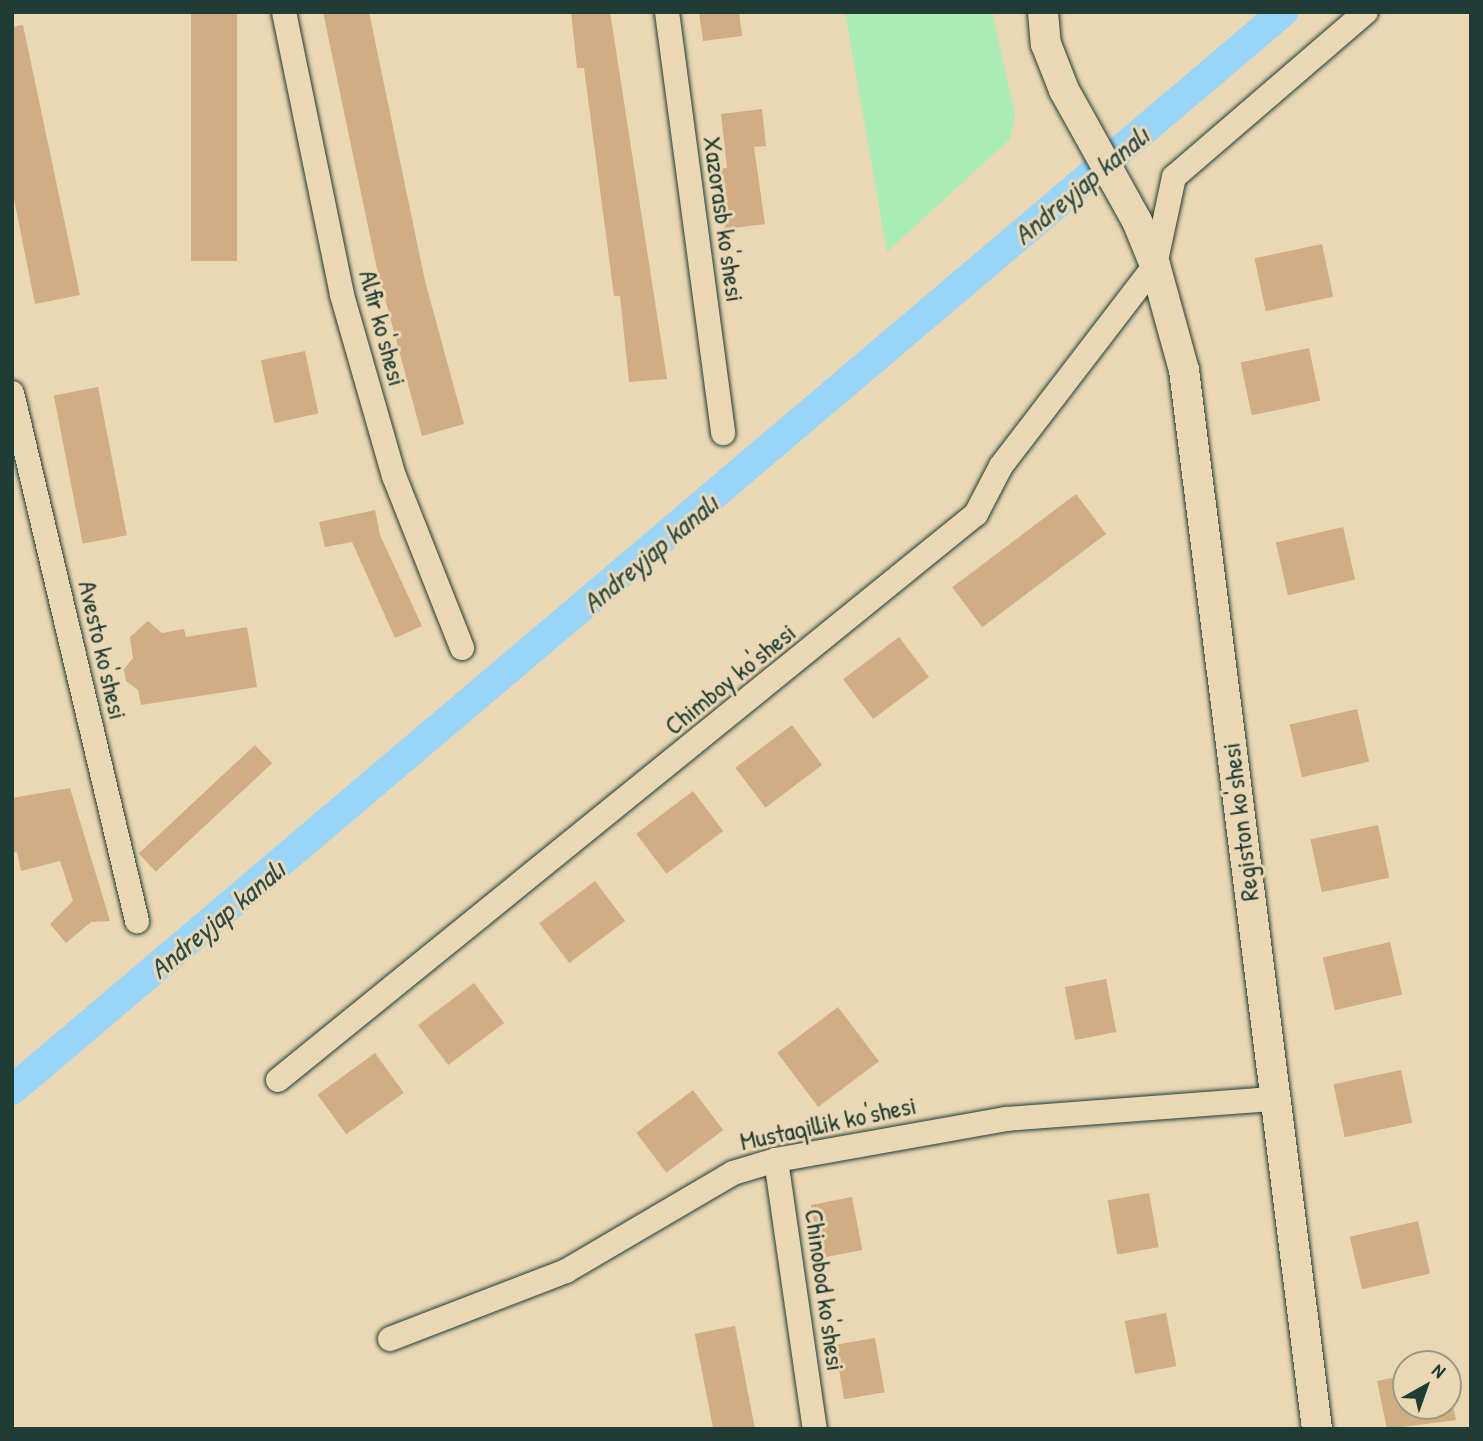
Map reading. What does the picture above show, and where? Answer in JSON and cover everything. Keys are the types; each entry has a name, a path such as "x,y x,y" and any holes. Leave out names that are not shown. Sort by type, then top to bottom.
{"street":[{"name":"Alfir ko'shesi","path":"284,12 342,295 394,476 462,648"},
{"name":"Xazorasb ko'shesi","path":"667,12 723,433"},
{"name":"Registon ko'shesi","path":"1043,12 1046,44 1064,90 1137,220 1155,265 1185,370 1273,1099 1317,1429"},
{"path":"1155,265 1174,177 1366,12"},
{"name":"Chimboy ko'shesi","path":"278,1080 976,514 1001,466 1155,265"},
{"name":"Avesto ko'shesi","path":"12,393 136,921"},
{"name":"Mustaqillik ko'shesi","path":"390,1339 566,1271 733,1173 776,1160 1006,1119 1273,1099"},
{"name":"Chinobod ko'shesi","path":"776,1160 815,1429"}],"green space":[{"path":"845,12 992,12 1015,114 1010,139 887,252"}],"building":[{"path":"191,12 237,12 237,261 191,261"},
{"path":"323,12 369,12 425,281 464,424 422,436 377,269"},
{"path":"571,12 610,12 667,379 629,382 620,296 614,296 584,68 577,68"},
{"path":"699,12 739,12 742,36 703,41"},
{"path":"23,25 80,295 35,304 12,189 12,27"},
{"path":"762,109 766,146 754,147 765,224 725,229 717,169 727,168 721,114"},
{"path":"1322,244 1333,297 1266,311 1255,258"},
{"path":"1309,348 1320,401 1252,415 1241,363"},
{"path":"305,351 318,414 274,423 261,360"},
{"path":"98,387 127,535 83,544 54,396"},
{"path":"1076,494 1106,534 982,627 952,587"},
{"path":"375,510 380,535 422,626 395,638 352,542 325,547 319,522"},
{"path":"1343,527 1355,580 1288,595 1276,543"},
{"path":"148,621 162,633 184,629 186,637 247,627 257,687 141,705 138,690 126,681 124,669 133,658 130,637"},
{"path":"899,637 929,677 873,719 843,679"},
{"path":"1357,709 1369,762 1302,777 1290,725"},
{"path":"792,725 822,765 765,808 735,768"},
{"path":"255,745 272,763 156,872 139,853"},
{"path":"70,788 110,921 91,922 66,943 50,924 73,901 60,861 21,871 17,852 12,853 12,798"},
{"path":"693,791 723,831 666,874 636,834"},
{"path":"1378,825 1389,878 1322,892 1311,839"},
{"path":"595,881 625,921 569,963 539,923"},
{"path":"1390,942 1402,995 1335,1010 1323,958"},
{"path":"1106,979 1116,1032 1075,1040 1065,987"},
{"path":"474,983 504,1023 448,1065 418,1025"},
{"path":"838,1007 879,1061 818,1107 777,1053"},
{"path":"375,1053 404,1093 346,1134 318,1095"},
{"path":"1401,1070 1412,1123 1345,1137 1334,1084"},
{"path":"693,1090 723,1130 666,1173 636,1133"},
{"path":"1149,1193 1159,1247 1117,1254 1108,1200"},
{"path":"852,1197 862,1250 821,1258 811,1205"},
{"path":"1418,1221 1430,1274 1362,1289 1350,1237"},
{"path":"1166,1313 1176,1366 1135,1374 1125,1321"},
{"path":"735,1326 755,1429 713,1429 695,1334"},
{"path":"875,1338 885,1392 844,1399 835,1345"},
{"path":"1392,1378 1392,1420 1456,1420 1387,1429 1377,1381"}],"waterway":[{"name":"Andreyjap kanalı","path":"12,1090 1283,12"}]}
